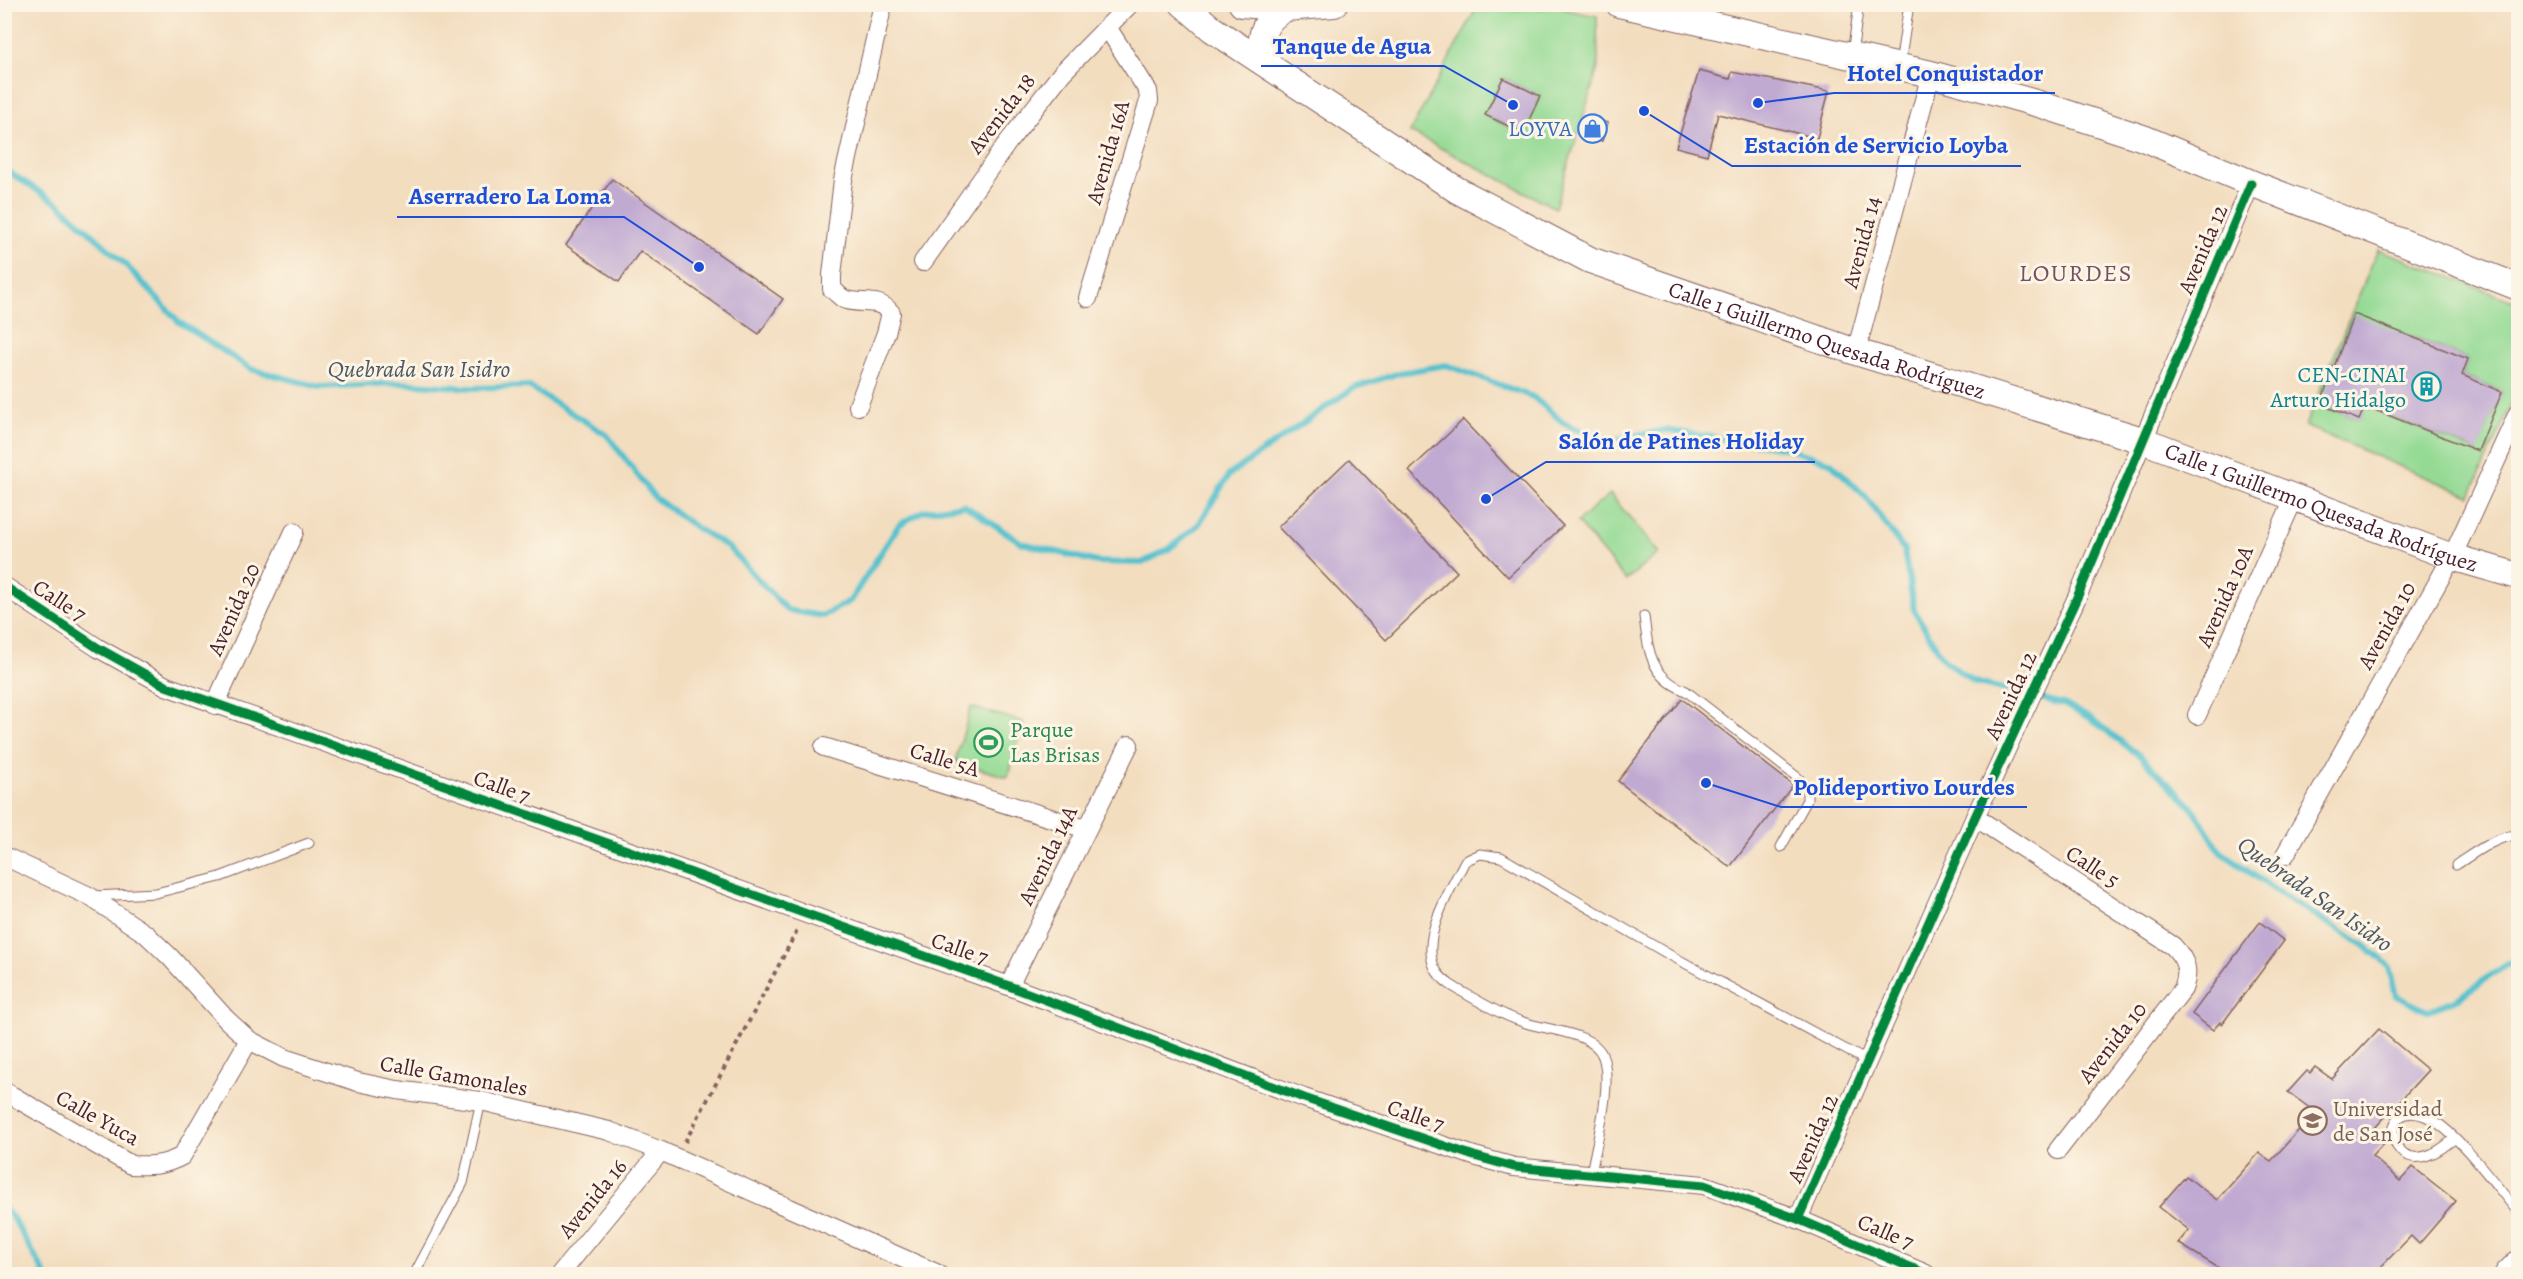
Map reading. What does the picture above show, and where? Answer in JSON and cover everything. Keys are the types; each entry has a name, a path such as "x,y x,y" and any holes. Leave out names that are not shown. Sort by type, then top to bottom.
{"main road":[{"name":"Calle 1 Guillermo Quesada Rodríguez","path":"1183,4 1212,29 1457,190 1590,260 1856,352 2142,440 2452,557 2518,576"},
{"path":"1242,4 1286,8 1334,4"},
{"path":"1619,4 1673,10 1931,74 2040,104 2143,138 2251,183 2518,287"},
{"path":"1269,65 1261,47 1264,27 1269,19 1286,8"},
{"path":"2508,1275 2518,1264"}],"street":[{"path":"858,406 886,333 891,313 886,306 877,302 844,298 832,289 833,266 843,180 883,4"},
{"name":"Avenida 18","path":"923,262 1008,142 1062,73 1130,4"},
{"name":"Avenida 16A","path":"1088,298 1149,101 1148,91 1107,27"},
{"name":"Avenida 14","path":"1856,352 1931,74"},
{"name":"Avenida 12","path":"1798,1219 1975,817 2079,593 2251,183"},
{"name":"Avenida 10","path":"2285,855 2452,557 2518,413"},
{"name":"Avenida 10A","path":"2197,715 2295,496"},
{"name":"Avenida 20","path":"215,705 294,532"},
{"name":"Calle 7","path":"4,586 136,671 166,686 1009,986 1304,1098 1474,1156 1514,1167 1704,1185 1798,1219 1926,1275"},
{"name":"Avenida 14A","path":"1009,986 1129,745"},
{"name":"Calle 5A","path":"824,747 1086,829"},
{"name":"Calle 5","path":"1975,817 2173,946 2182,957"},
{"name":"Calle Gamonales","path":"4,856 89,896 146,934 227,1020 249,1040 284,1058 358,1082 397,1090 481,1101 609,1131 669,1155 938,1275"},
{"name":"Avenida 10","path":"2058,1150 2183,988 2187,968 2182,957"},
{"name":"Calle Yuca","path":"4,1091 131,1165 153,1166 169,1163 182,1156 249,1040"},
{"name":"Avenida 16","path":"560,1275 669,1155"}],"lane":[{"path":"1851,56 1859,4"},
{"path":"1900,67 1909,4"},
{"path":"1644,616 1648,651 1661,676 1672,685 1686,690 1807,787 1807,800 1781,847"},
{"path":"2456,865 2481,848 2518,835"},
{"path":"89,896 167,890 220,877 309,843"},
{"path":"1591,1174 1608,1079 1603,1056 1592,1042 1522,1022 1472,998 1449,984 1436,970 1431,947 1433,928 1465,861 1480,854 1501,857 1668,954 1867,1061"},
{"path":"417,1269 463,1183 481,1101"},
{"path":"2454,1138 2432,1154 2419,1158 2398,1149 2392,1139 2392,1131 2396,1120 2404,1115 2415,1113 2426,1116 2439,1124 2454,1138 2518,1212"}],"path":[{"path":"669,1155 806,915"}],"green space":[{"path":"1557,8 1597,16 1598,68 1555,208 1410,132 1475,11","holes":["1503,78 1540,96 1522,133 1485,115"]},
{"path":"2378,249 2518,303 2518,389 2470,496 2305,426","holes":["2354,315 2392,381 2411,336 2468,359 2462,375 2502,392 2477,451 2365,406 2359,420 2320,404 2366,382 2332,369"]},
{"path":"1610,494 1659,553 1626,580 1577,522"},
{"name":"Parque Las Brisas","path":"971,707 1024,722 1008,777 955,762"}],"building":[{"path":"1699,71 1730,79 1732,72 1829,91 1817,138 1718,114 1707,155 1676,147"},
{"path":"1503,78 1540,96 1523,133 1485,115"},
{"name":"LOYVA","path":"1584,117 1608,123 1602,141 1578,134"},
{"path":"612,179 783,299 759,334 640,251 619,282 566,245"},
{"name":"CEN-CINAI Arturo Hidalgo","path":"2354,314 2468,359 2462,375 2502,392 2478,451 2365,406 2359,420 2320,404"},
{"path":"1463,420 1563,526 1508,577 1409,471"},
{"path":"1349,459 1457,572 1386,640 1278,527"},
{"path":"1682,699 1793,785 1730,867 1618,781"},
{"path":"2260,922 2284,941 2222,1024 2220,1022 2213,1030 2192,1014"},
{"path":"2379,1029 2428,1070 2373,1130 2386,1141 2372,1156 2400,1181 2413,1167 2456,1201 2419,1244 2411,1236 2373,1275 2230,1275 2178,1243 2189,1230 2159,1207 2186,1176 2217,1200 2259,1153 2271,1161 2315,1112 2288,1092 2307,1071 2310,1073 2315,1067 2332,1079"}],"waterway":[{"name":"Quebrada San Isidro","path":"4,169 59,204 125,264 179,322 251,369 319,387 401,383 472,388 528,386 607,435 655,498 728,547 787,610 822,616 850,601 899,525 923,511 964,505 1022,543 1097,562 1142,563 1169,549 1199,524 1229,475 1353,388 1399,373 1446,365 1533,397 1565,424 1606,441 1665,430 1785,448 1830,462 1866,497 1904,550 1914,610 1944,660 1974,682 2063,704 2090,718 2140,756 2193,808 2220,851 2282,895 2364,945 2389,966 2396,996 2427,1011 2455,1000 2518,957"},
{"path":"4,1208 13,1218 45,1274"}],"cycle path":[{"path":"1798,1219 1975,817 2079,593 2251,183"},
{"path":"4,586 98,648 166,686 1009,986 1304,1098 1474,1156 1514,1167 1704,1185 1798,1219 1926,1274"}],"place":[{"name":"Hotel Conquistador","path":"1758,103"},
{"name":"Tanque de Agua","path":"1513,105"},
{"name":"Estación de Servicio Loyba","path":"1644,111"},
{"name":"LOYVA","path":"1593,128"},
{"name":"Aserradero La Loma","path":"699,267"},
{"name":"CEN-CINAI Arturo Hidalgo","path":"2427,387"},
{"name":"Salón de Patines Holiday","path":"1486,499"},
{"name":"Parque Las Brisas","path":"989,742"},
{"name":"Polideportivo Lourdes","path":"1706,783"},
{"name":"Universidad de San José","path":"2312,1121"}],"district":[{"name":"LOURDES","path":"2076,273"}]}
